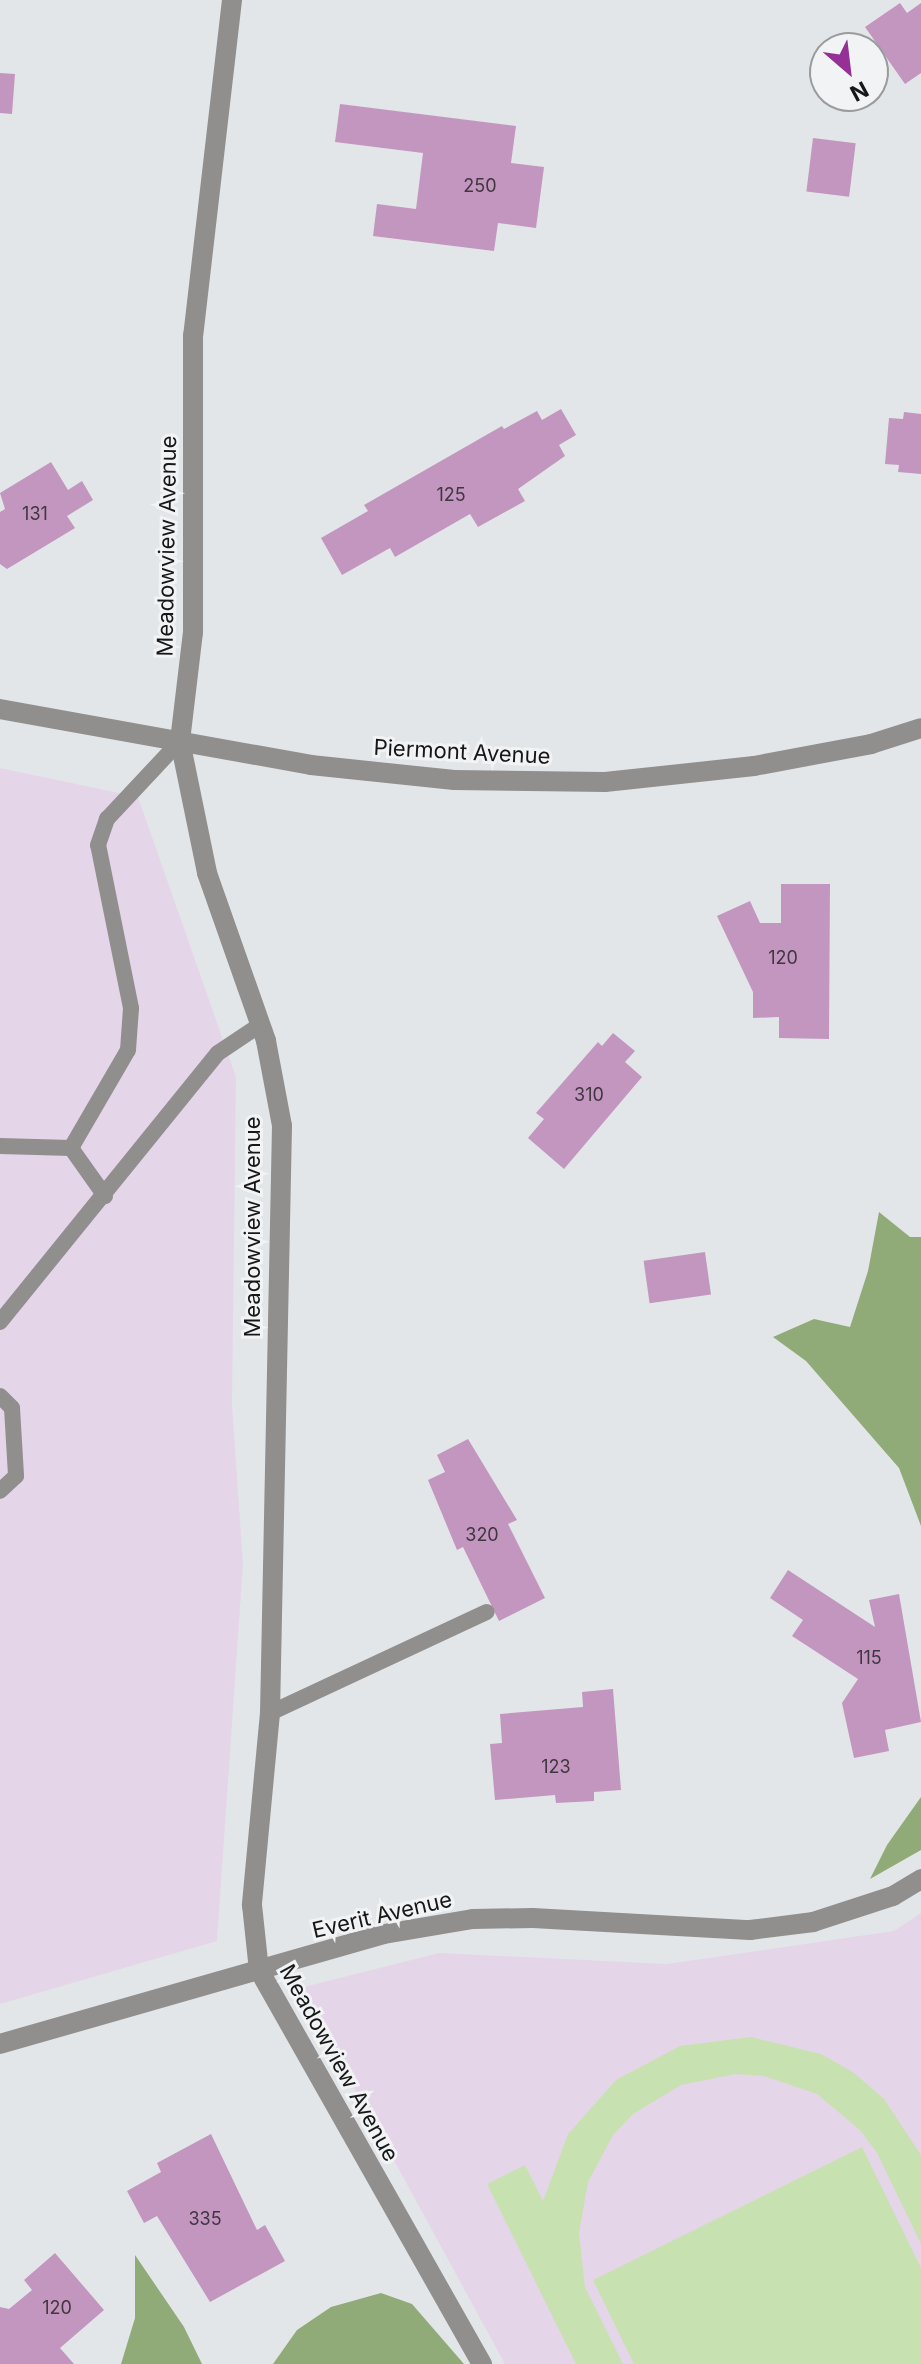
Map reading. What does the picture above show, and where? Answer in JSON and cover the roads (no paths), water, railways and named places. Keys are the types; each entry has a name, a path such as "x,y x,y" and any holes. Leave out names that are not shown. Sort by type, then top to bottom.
{"street":[{"name":"Meadowview Avenue","path":"232,0 193,335 193,632 180,741 207,873 260,1025 282,1126 270,1713 252,1905 259,1970 482,2364"},
{"name":"Piermont Avenue","path":"0,709 311,765 439,778 605,782 754,766 871,744 921,728"},
{"name":"Everit Avenue","path":"0,2044 384,1934 473,1919 766,1928 847,1911 893,1896 921,1879"}],"lane":[{"path":"71,1148 128,1050 131,1008 98,845 107,819 180,741"},
{"path":"0,1322 218,1053 260,1025"},
{"path":"0,1146 71,1148"},
{"path":"71,1148 105,1196"},
{"path":"0,1396 12,1408 16,1476 0,1491"},
{"path":"270,1713 487,1612"}]}
